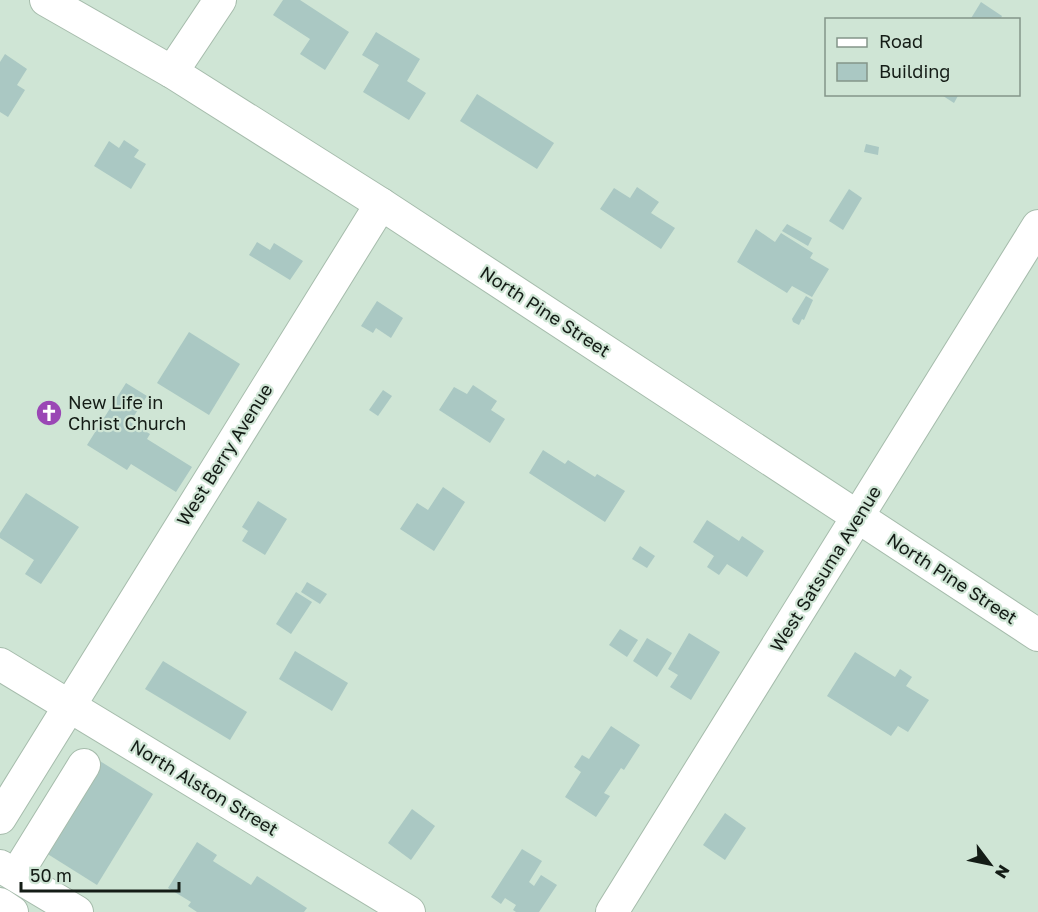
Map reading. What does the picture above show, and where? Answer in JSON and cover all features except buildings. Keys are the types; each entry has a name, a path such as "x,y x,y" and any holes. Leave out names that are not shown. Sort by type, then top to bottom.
{"street":[{"name":"North Pine Street","path":"46,0 172,72 381,204 1038,635"},
{"path":"172,72 220,0"},
{"name":"West Berry Avenue","path":"0,818 381,204"},
{"name":"West Satsuma Avenue","path":"612,912 1038,226"},
{"name":"North Alston Street","path":"0,664 409,912"},
{"path":"77,912 8,870 84,765"},
{"path":"0,904 12,912"}],"place":[{"name":"New Life in Christ Church","path":"49,413"}]}
